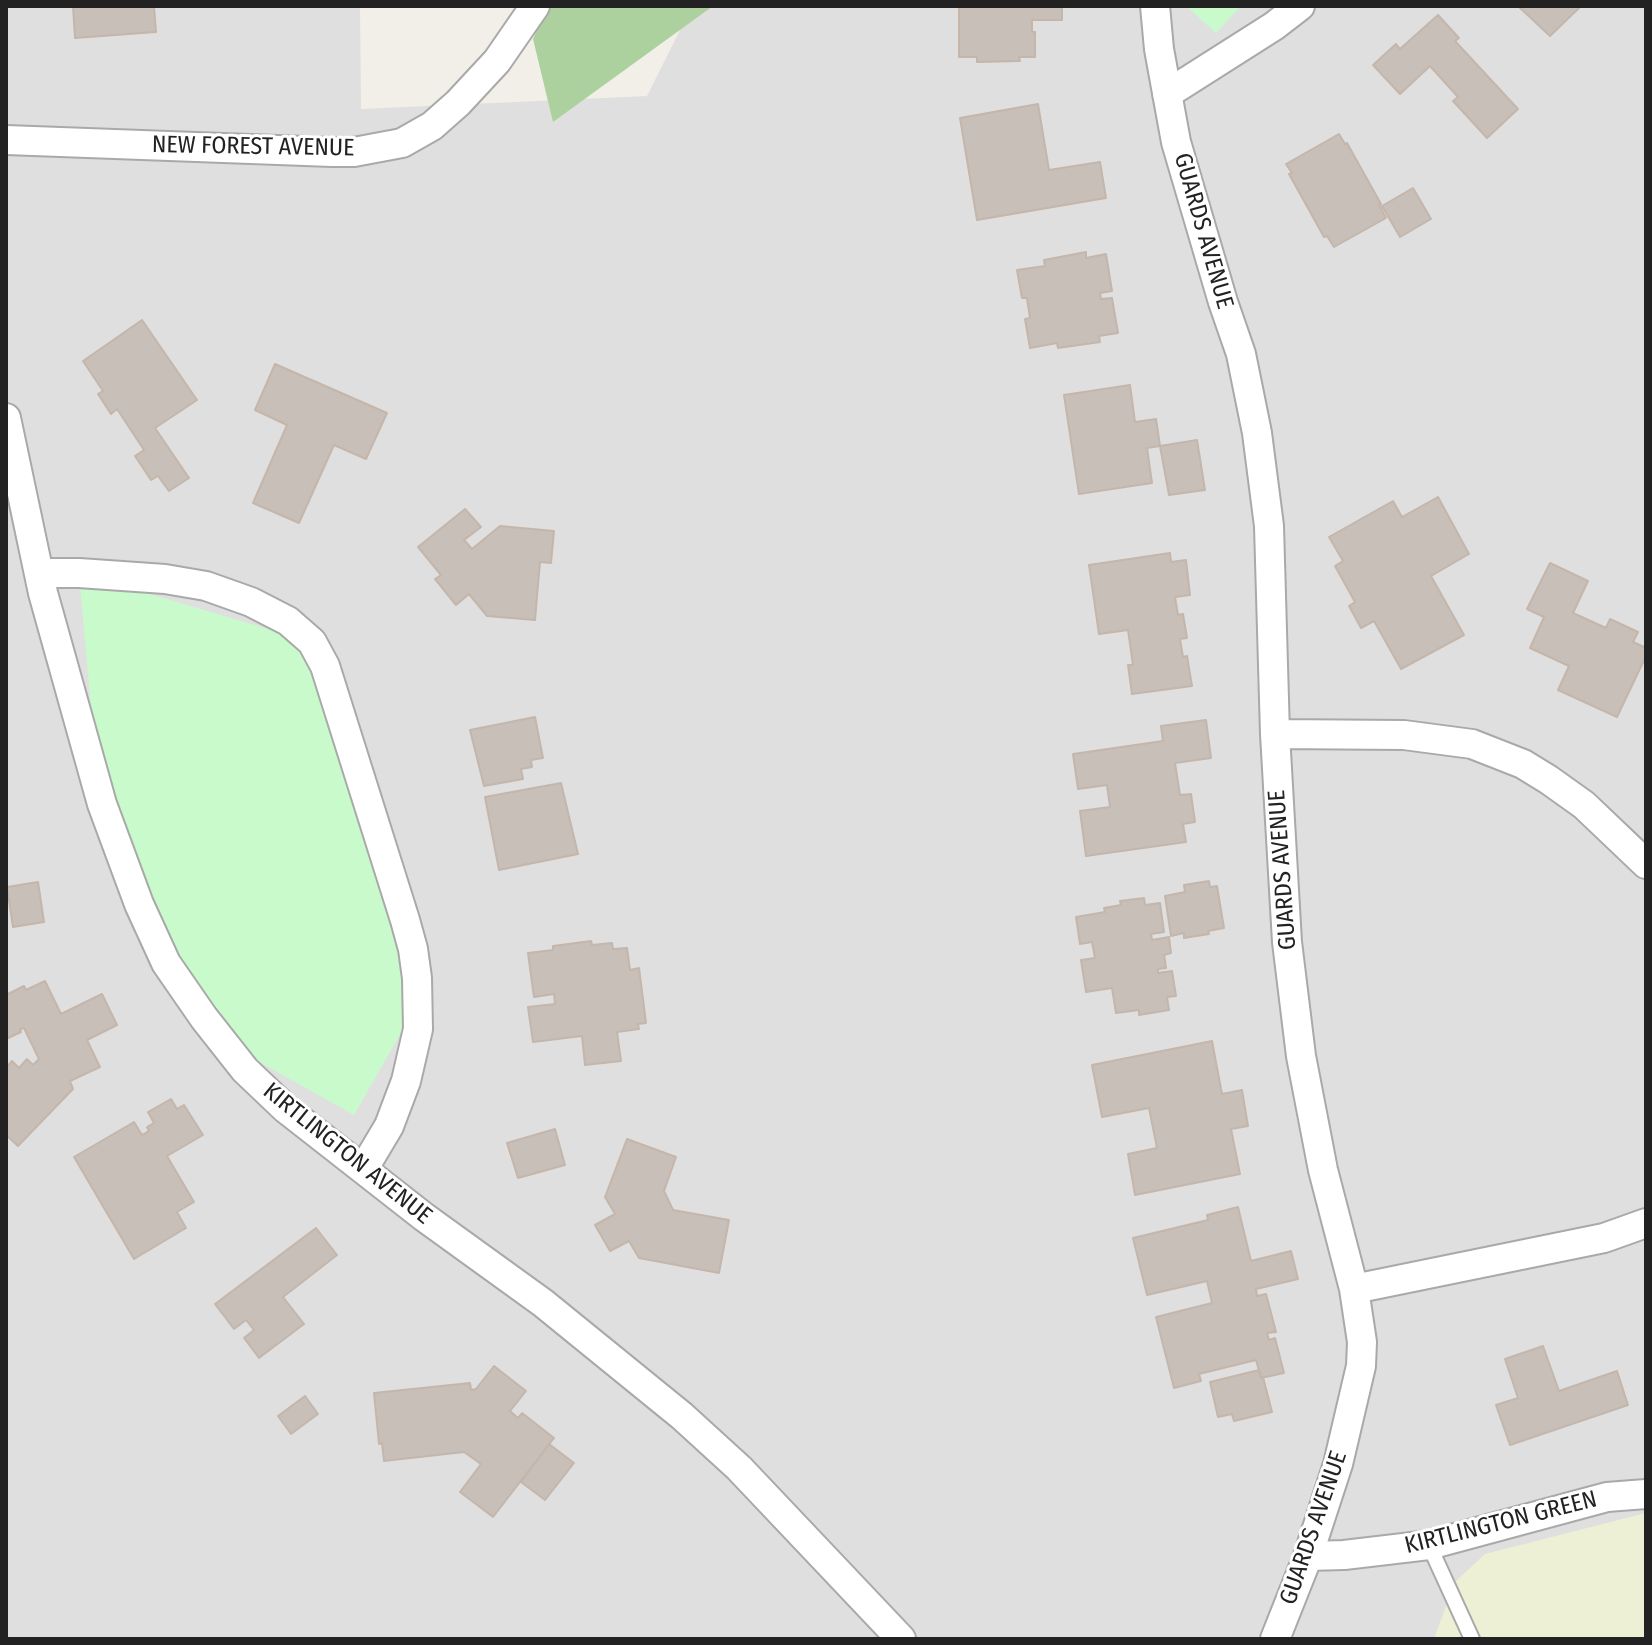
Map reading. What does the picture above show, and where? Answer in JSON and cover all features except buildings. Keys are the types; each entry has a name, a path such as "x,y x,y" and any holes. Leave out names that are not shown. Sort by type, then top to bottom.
{"street":[{"name":"NEW FOREST AVENUE","path":"6,140 332,152 354,152 402,143 432,126 458,103 497,61 535,6"},
{"name":"GUARDS AVENUE","path":"1155,6 1159,49 1176,142 1251,396 1269,526 1275,734 1287,942 1301,1056 1323,1170 1354,1289 1362,1342 1361,1366 1338,1464 1308,1556 1275,1639"},
{"path":"1167,94 1300,6"},
{"name":"KIRTLINGTON AVENUE","path":"6,418 39,573 102,804 139,904 166,963 220,1040 245,1070 286,1109 424,1217 543,1303 682,1416 739,1468 901,1639"},
{"path":"39,573 165,579 206,586 251,602 288,621 312,642 325,666 405,920 417,978 418,1029 406,1081 389,1126 364,1168"},
{"path":"1275,734 1404,735 1472,744 1523,764 1549,780 1584,805 1646,864"},
{"path":"1354,1289 1604,1238 1646,1223"},
{"name":"KIRTLINGTON GREEN","path":"1308,1556 1429,1545 1607,1497 1646,1494"}],"lane":[{"path":"1429,1545 1472,1639"}],"shaded area":[{"path":"6,6 360,6 361,109 647,96 692,6 1646,6 1646,1639 6,1639"}],"green space":[{"path":"548,6 713,6 553,122 533,39"},
{"path":"1186,6 1241,6 1216,33"},
{"path":"79,573 312,642 418,1003 354,1115 220,1040 98,787"},
{"path":"1646,1513 1646,1639 1434,1639 1455,1582 1485,1554"}]}
